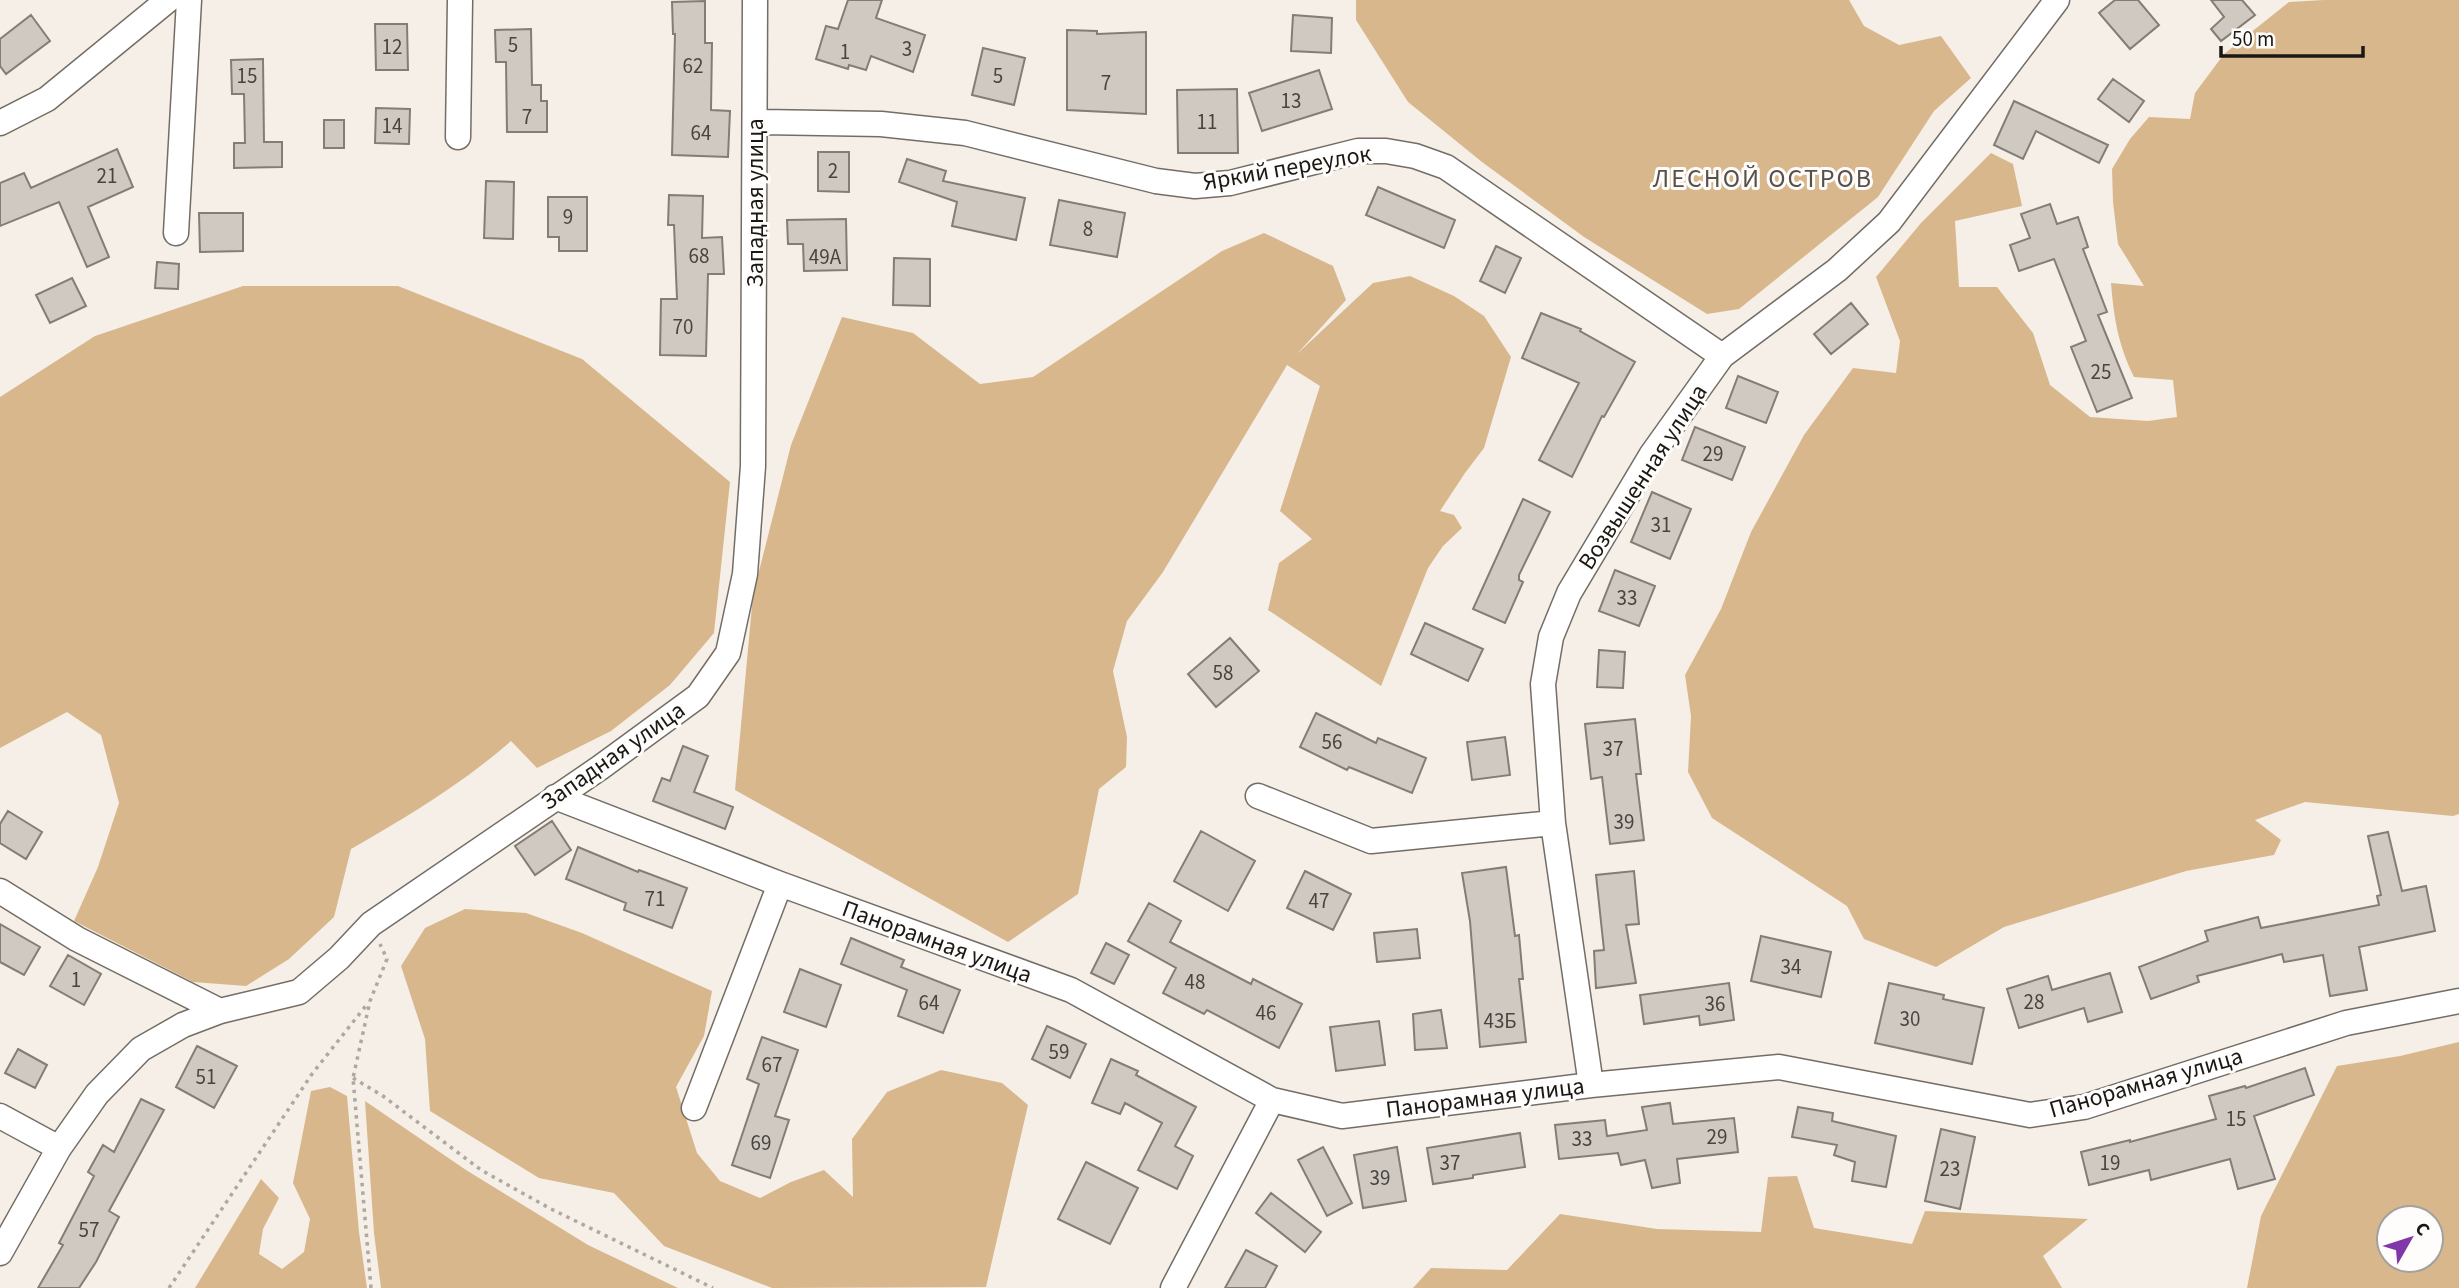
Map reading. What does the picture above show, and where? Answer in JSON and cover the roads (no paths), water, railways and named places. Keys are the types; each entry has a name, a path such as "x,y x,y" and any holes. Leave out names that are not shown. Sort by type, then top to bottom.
{"street":[{"path":"0,123 47,99 168,0"},
{"path":"176,233 189,0"},
{"path":"458,137 460,0"},
{"name":"Западная улица","path":"0,1253 58,1148 97,1094 141,1049 184,1025 220,1011 299,992 339,958 371,924 610,761 698,696 728,653 744,574 753,466 755,0"},
{"name":"Возвышенная улица","path":"1591,1085 1553,823 1543,684 1551,637 1569,593 1652,454 1722,356 1837,270 1889,222 2057,0"},
{"name":"Яркий переулок","path":"755,122 881,124 965,133 1156,181 1195,186 1230,183 1358,151 1386,151 1416,156 1446,167 1722,356"},
{"path":"1258,796 1371,841 1553,823"},
{"name":"Панорамная улица","path":"555,797 780,884 1071,990 1272,1100 1342,1116 1591,1085 1779,1067 2030,1115 2084,1107 2346,1023 2459,1001"},
{"path":"694,1108 780,884"},
{"path":"0,891 77,939 220,1011"},
{"path":"1173,1288 1272,1100"},
{"path":"0,1116 58,1148"}],"district":[{"name":"ЛЕСНОЙ ОСТРОВ","path":"1763,178"}]}
